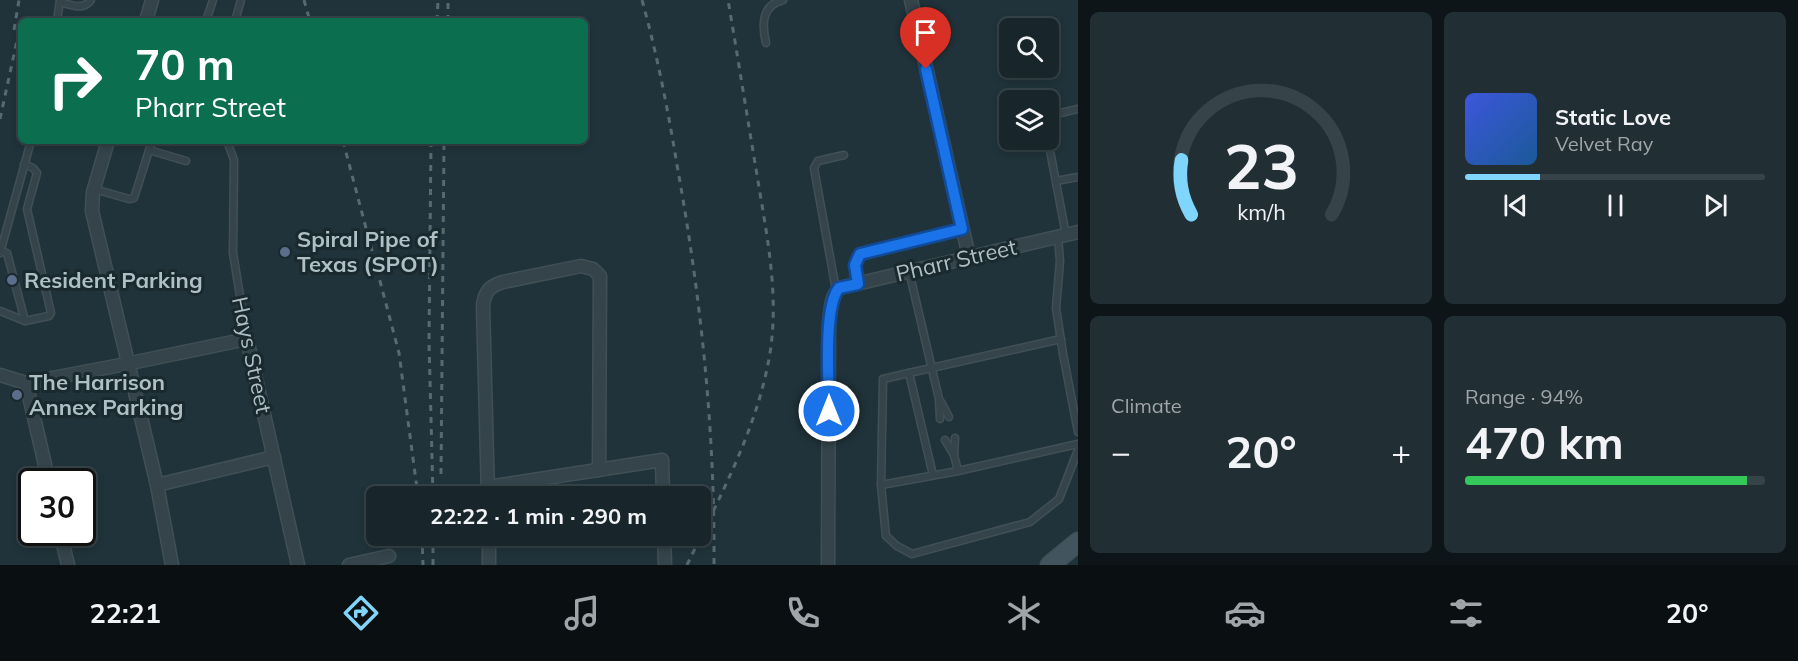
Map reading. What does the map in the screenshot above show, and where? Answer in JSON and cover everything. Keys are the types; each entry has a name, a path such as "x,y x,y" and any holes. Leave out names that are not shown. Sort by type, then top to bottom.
{"main road":[{"path":"1050,565 1078,542"}],"street":[{"path":"147,18 152,0"},
{"path":"911,0 969,257"},
{"path":"107,144 91,201 93,220 157,485 172,565"},
{"name":"Pharr Street","path":"836,291 839,288 1067,234"},
{"path":"488,486 484,296 491,286 503,282 580,266 593,269 600,276 599,470"},
{"path":"828,565 829,323 832,297 836,291"},
{"path":"0,375 26,383 247,339"},
{"name":"Hays Street","path":"247,339 298,565"},
{"path":"26,383 46,468"},
{"path":"157,485 274,457"},
{"path":"518,486 662,460 663,486"},
{"path":"63,546 68,565"},
{"path":"489,546 489,565"},
{"path":"664,546 665,565"},
{"path":"349,565 389,556"}],"lane":[{"path":"57,18 60,1 82,7 91,0"},
{"path":"207,18 213,0"},
{"path":"236,18 241,0"},
{"path":"766,43 762,24 765,13 775,2 783,0"},
{"path":"1059,113 1078,109"},
{"path":"25,321 7,253 0,252 29,144"},
{"path":"94,189 129,200 134,198 151,144"},
{"name":"Hays Street","path":"228,144 234,160 233,253 247,339"},
{"path":"149,150 186,161"},
{"path":"1050,150 1067,234 1060,261 1056,308 1078,432"},
{"path":"836,291 814,168 818,161 844,155"},
{"path":"0,312 25,321 49,316 52,310 27,209 37,173 33,168 24,164"},
{"path":"1056,181 1078,177"},
{"path":"858,284 855,265 860,254 962,229"},
{"path":"909,271 939,399 940,419"},
{"path":"1060,339 883,379 881,485 886,536 897,546 912,554 1030,522 1059,499 1078,450"},
{"path":"909,373 933,476"},
{"path":"939,399 949,417"},
{"path":"954,438 954,455 958,471"},
{"path":"945,440 954,455"},
{"path":"881,485 958,471 1078,444"}],"railway":[{"path":"14,30 19,0"},
{"path":"304,0 309,18"},
{"path":"437,18 438,0"},
{"path":"448,0 448,18"},
{"path":"642,0 670,124 700,315 712,465 714,565"},
{"path":"687,565 723,492 754,416 772,340 773,293 768,245 728,0"},
{"path":"0,119 18,36"},
{"path":"344,144 399,353 417,486"},
{"path":"431,144 429,342 433,486"},
{"path":"441,474 444,144"},
{"path":"422,546 423,565"},
{"path":"433,546 433,565"}],"place":[{"name":"Spiral Pipe of Texas (SPOT)","path":"285,252"},
{"name":"Resident Parking","path":"12,280"},
{"name":"The Harrison Annex Parking","path":"17,395"}],"route":[{"path":"829,411 829,323 832,297 839,288 858,284 856,259 867,250 962,229 926,69"}]}
